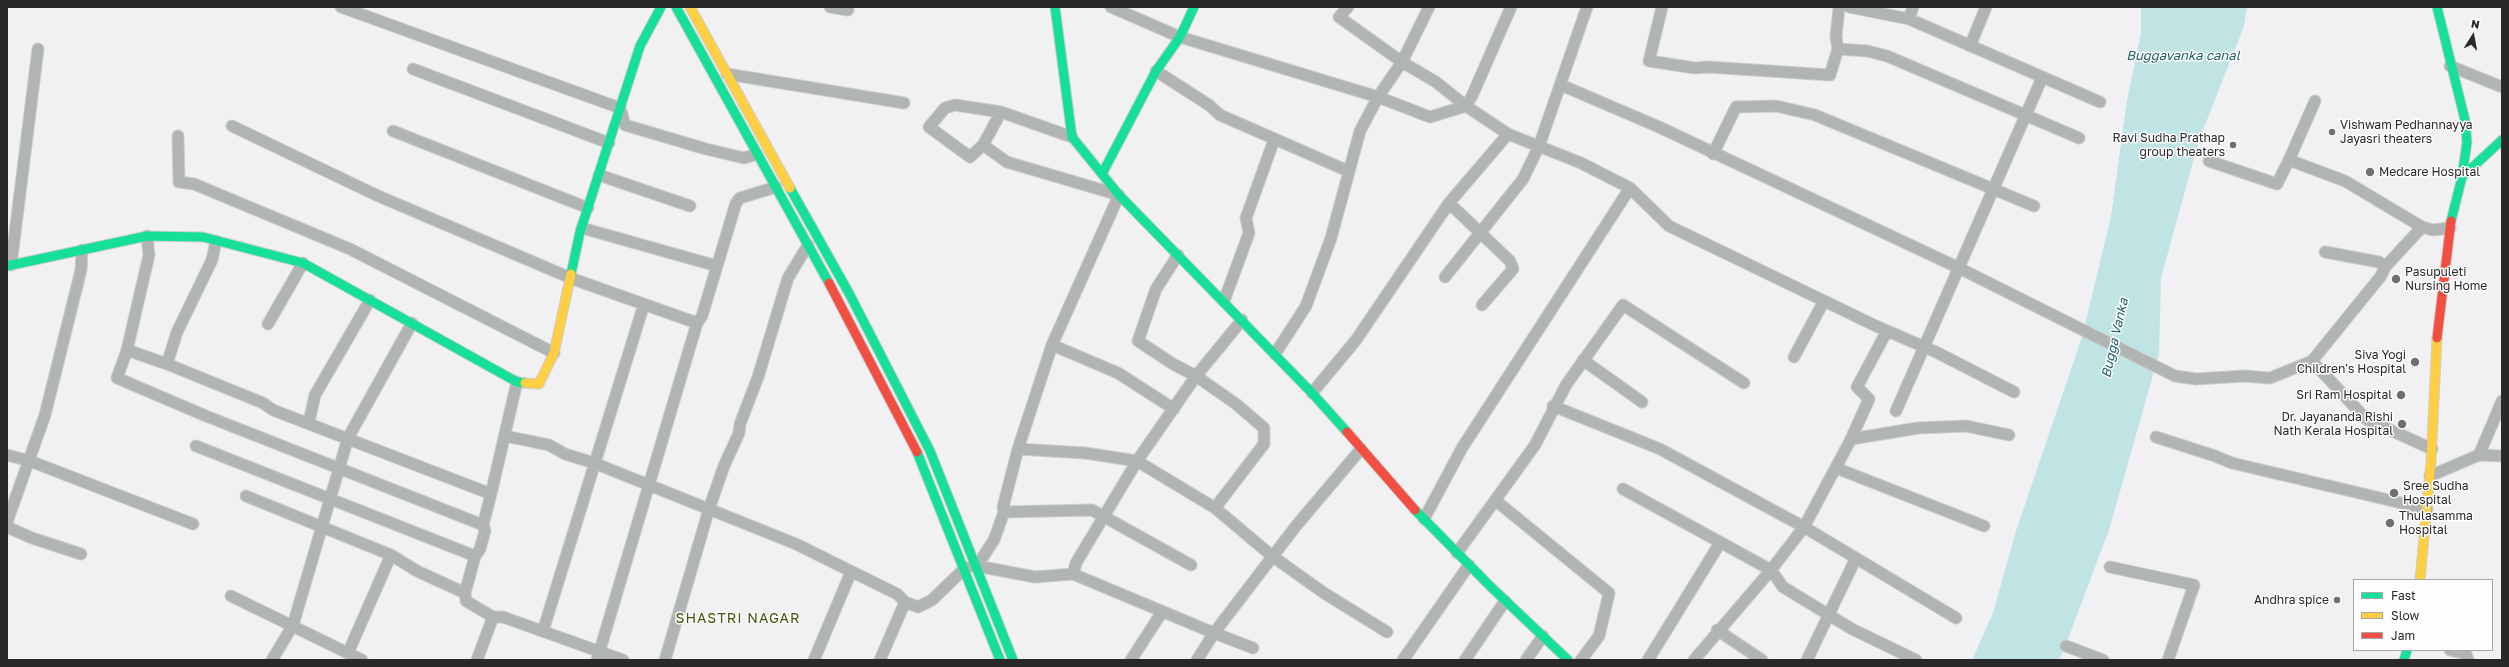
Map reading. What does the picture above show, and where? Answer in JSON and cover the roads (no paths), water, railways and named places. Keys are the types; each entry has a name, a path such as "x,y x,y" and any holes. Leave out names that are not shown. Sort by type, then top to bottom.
{"main road":[{"path":"9,265 147,236 203,237 304,263 517,382 539,384 554,353 582,228 640,46 661,7"},
{"path":"676,7 808,245 918,454 1000,660"},
{"path":"690,7 850,295 930,451 977,566 1013,660"},
{"path":"1055,7 1072,137 1119,195 1224,301 1312,393 1424,519 1505,601 1568,660"},
{"path":"1102,174 1156,71 1180,36 1194,7"},
{"path":"2420,579 2432,448 2437,339 2452,209 2462,177 2466,142 2465,120 2450,66 2437,7"},
{"path":"2462,177 2502,140"}],"street":[{"path":"341,7 620,108 625,125 706,150 744,158 757,154"},
{"path":"830,7 848,10"},
{"path":"1111,7 1180,36 1378,97 1430,117 1466,106 1472,96 1511,7"},
{"path":"1348,7 1339,16 1402,62 1436,82 1466,106 1508,134 1581,163 1630,188 1669,226 1887,331 1923,346 2014,392"},
{"path":"1275,354 1306,306 1331,238 1360,131 1378,97 1402,62 1429,7"},
{"path":"1445,277 1523,179 1539,146 1587,7"},
{"path":"1662,7 1649,61 1695,68 1708,67 1830,75 1838,49 1836,37 1839,7"},
{"path":"1849,7 1909,19 2100,102"},
{"path":"1909,19 1913,7"},
{"path":"1970,46 1986,7"},
{"path":"9,265 38,49"},
{"path":"1838,49 1866,51 1887,56 2078,138"},
{"path":"2450,66 2502,87"},
{"path":"413,69 609,143"},
{"path":"1156,71 1209,105 1220,115 1274,140 1348,171"},
{"path":"727,74 904,104"},
{"path":"1896,412 1923,346 1994,190 2042,78"},
{"path":"1561,85 1659,127 1713,154 1958,268 2175,376 2196,379 2244,376 2270,378 2312,361 2381,276 2385,267 2422,227"},
{"path":"2210,161 2277,184 2315,101"},
{"path":"1001,112 983,144 970,157 929,126 945,108 955,105 1001,112 1072,137"},
{"path":"1713,154 1736,107 1776,106 1815,115 2034,206"},
{"path":"232,126 376,194 570,278 697,323"},
{"path":"393,131 588,208"},
{"path":"1312,393 1356,340 1449,203 1508,134"},
{"path":"178,136 179,182 194,184 350,249 554,353"},
{"path":"1224,301 1248,234 1246,218 1274,140"},
{"path":"977,566 994,540 1004,512 1003,507 1018,449 1052,345 1119,195 1007,162 983,144"},
{"path":"2289,160 2345,181 2422,227 2433,230 2450,228"},
{"path":"599,175 690,206"},
{"path":"599,656 697,323 702,316 736,203 740,198 776,187"},
{"path":"1424,519 1462,448 1630,188"},
{"path":"1449,203 1510,261 1513,269 1482,305"},
{"path":"582,228 717,266"},
{"path":"147,236 149,255 127,350 117,378 483,525"},
{"path":"167,364 177,332 212,260 216,241"},
{"path":"665,660 709,509 724,466 739,433 740,424 758,377 788,278 808,245"},
{"path":"7,522 30,461 45,415 81,270 82,250"},
{"path":"2325,252 2379,262 2385,267"},
{"path":"1178,255 1156,289 1138,341 1173,364 1196,376 1236,404 1264,428 1264,444 1215,508"},
{"path":"268,324 304,263"},
{"path":"309,422 315,395 370,300"},
{"path":"1794,357 1824,301"},
{"path":"543,631 644,304"},
{"path":"1457,552 1535,445 1553,406 1622,305 1744,383"},
{"path":"1073,574 1076,563 1137,461 1196,376 1242,320"},
{"path":"272,660 293,625 323,529 338,468 348,438 412,323"},
{"path":"1694,660 1717,630 1771,570 1804,526 1836,468 1869,400 1856,387 1887,331"},
{"path":"1052,345 1118,373 1174,409"},
{"path":"127,350 167,364 263,404 273,410 309,422 491,494"},
{"path":"1583,360 1642,402"},
{"path":"2312,361 2366,419 2432,448"},
{"path":"517,382 483,525 485,531 480,549 475,556 465,593 466,601 493,617 503,617 543,631 599,656 623,660"},
{"path":"2479,455 2502,401"},
{"path":"1553,406 1660,449 1804,526 1956,618"},
{"path":"1851,438 1918,428 1966,426 2009,435"},
{"path":"505,436 549,445 565,454 594,462 796,544 897,594 905,602 918,606 932,600 964,569 977,566 1035,577 1073,574 1162,612 1253,648"},
{"path":"2156,437 2232,463 2427,509"},
{"path":"196,446 475,556"},
{"path":"1018,449 1085,453 1137,461 1215,508 1272,556 1324,593 1387,632"},
{"path":"1197,660 1214,632 1272,556 1361,449"},
{"path":"7,455 30,461 193,524"},
{"path":"2430,476 2479,455 2502,456"},
{"path":"1836,468 1984,526"},
{"path":"1622,489 1771,570 1783,587 1829,615 1916,660"},
{"path":"246,496 391,556 417,571 465,593"},
{"path":"1495,500 1609,593 1599,636 1581,660"},
{"path":"1004,512 1092,510 1104,515 1191,565"},
{"path":"7,528 81,554"},
{"path":"1648,660 1720,543"},
{"path":"348,653 391,556"},
{"path":"1807,660 1856,558"},
{"path":"1403,660 1469,565"},
{"path":"2110,567 2194,585 2168,660"},
{"path":"814,660 852,572"},
{"path":"231,596 362,660"},
{"path":"1465,660 1505,601"},
{"path":"880,660 905,602"},
{"path":"1131,660 1162,612"},
{"path":"477,660 493,617"},
{"path":"1717,630 1762,660"},
{"path":"1526,660 1543,636"},
{"path":"2066,646 2090,658 2102,660"},
{"path":"2454,651 2466,654 2468,660"}],"water":[{"name":"Buggavanka canal","path":"2141,7 2247,7 2244,26 2199,140 2161,278 2159,354 2109,530 2063,652 2059,660 1972,660 1993,613 2016,531 2082,337 2111,217 2127,100 2141,34"}],"place":[{"name":"Vishwam Pedhannayya Jayasri theaters","path":"2332,132"},
{"name":"Ravi Sudha Prathap group theaters","path":"2233,145"},
{"name":"Medcare Hospital","path":"2370,172"},
{"name":"Pasupuleti Nursing Home","path":"2396,279"},
{"name":"Siva Yogi Children's Hospital","path":"2415,362"},
{"name":"Sri Ram Hospital","path":"2401,395"},
{"name":"Dr. Jayananda Rishi Nath Kerala Hospital","path":"2402,424"},
{"name":"Sree Sudha Hospital","path":"2394,493"},
{"name":"Thulasamma Hospital","path":"2390,523"},
{"name":"Andhra spice","path":"2337,600"}],"district":[{"name":"SHASTRI NAGAR","path":"738,619"}],"water label":[{"name":"Bugga Vanka","path":"2115,338"}]}
